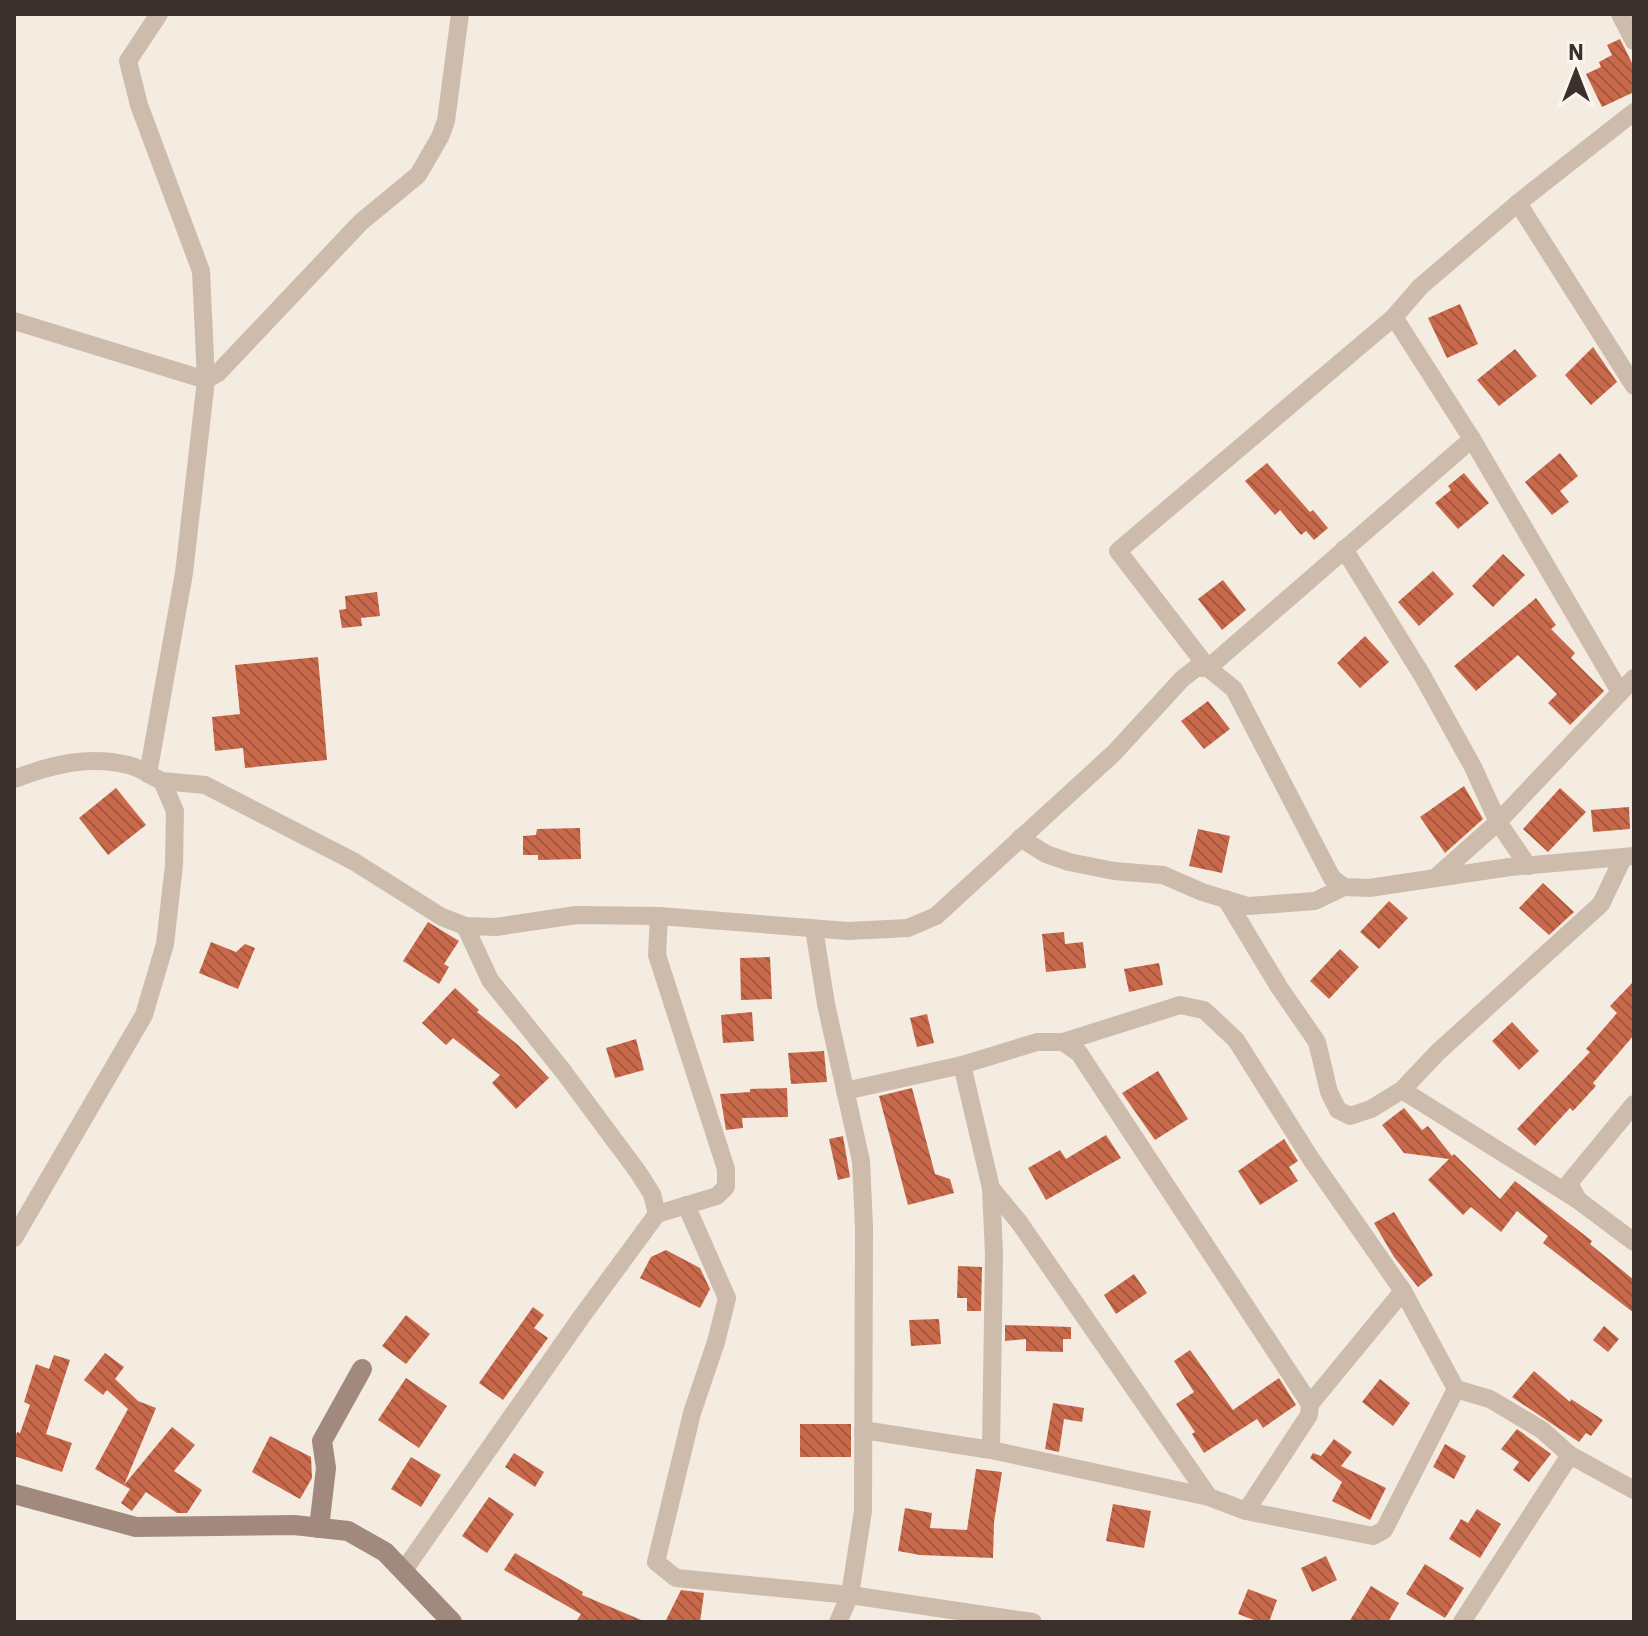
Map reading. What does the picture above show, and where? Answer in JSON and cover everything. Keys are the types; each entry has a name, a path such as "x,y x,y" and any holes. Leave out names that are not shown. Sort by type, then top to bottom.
{"street":[{"path":"14,1238 144,1015 165,944 174,865 175,811 155,778 184,573 206,380 201,271 139,105 128,61 159,14"},
{"path":"14,321 206,380 218,373 361,222 418,175 446,121 460,14"},
{"path":"1620,14 1634,41"},
{"path":"1344,887 1332,878 1234,689 1208,668 1118,551 1394,317 1420,287 1518,203 1634,112"},
{"path":"1518,203 1634,386"},
{"path":"1394,317 1472,439 1620,692"},
{"path":"14,779 45,767 90,760 129,765 155,778 205,785 353,861 442,917 465,926 496,927 576,915 659,916 848,931 908,928 936,916 1114,753 1182,679 1196,668 1208,668 1472,439"},
{"path":"1344,549 1422,675 1473,767 1498,822 1528,866"},
{"path":"1435,878 1498,822 1634,678"},
{"path":"1020,838 1046,854 1069,862 1114,871 1163,875 1248,906 1315,901 1344,887 1369,888 1528,866 1629,857"},
{"path":"1226,899 1279,987 1317,1042 1329,1092 1338,1110 1350,1116 1371,1109 1402,1090 1438,1052 1601,904 1629,857"},
{"path":"404,1570 657,1214 717,1196 726,1187 726,1169 657,955 659,916"},
{"path":"465,926 490,980 638,1172 652,1194 657,1214"},
{"path":"814,929 826,1004 861,1161 864,1227 863,1511 850,1595 838,1622"},
{"path":"845,1091 962,1065 1037,1042 1063,1042 1180,1005 1204,1010 1236,1040 1311,1159 1403,1291 1456,1389 1490,1399 1542,1430 1570,1455 1634,1490"},
{"path":"1063,1042 1079,1053 1310,1404"},
{"path":"962,1065 991,1188 994,1254 991,1450"},
{"path":"1402,1090 1578,1200 1634,1242"},
{"path":"1578,1200 1569,1183 1634,1104"},
{"path":"991,1188 1019,1222 1209,1497"},
{"path":"686,1205 727,1298 692,1413 656,1562 676,1578 850,1595 1033,1622"},
{"path":"1246,1511 1309,1415 1310,1404 1403,1291"},
{"path":"319,1528 326,1468 322,1441 362,1369"},
{"path":"863,1430 991,1450 1209,1497 1246,1511 1373,1536 1384,1530 1456,1389"},
{"path":"1462,1622 1570,1455"},
{"path":"14,1494 136,1527 294,1525 348,1531 385,1552 452,1622"}],"building":[{"path":"1620,39 1634,67 1634,92 1602,107 1586,74 1601,67 1599,62 1612,55 1607,45"},
{"path":"1460,304 1478,344 1447,358 1428,318"},
{"path":"1593,347 1617,382 1591,405 1565,375"},
{"path":"1515,349 1537,376 1499,406 1477,380"},
{"path":"1560,453 1578,476 1560,491 1569,502 1552,515 1525,482"},
{"path":"1267,463 1328,528 1314,540 1306,531 1301,535 1280,510 1275,515 1245,481"},
{"path":"1464,473 1489,503 1458,529 1435,503 1451,490 1448,486"},
{"path":"1503,554 1525,575 1493,607 1472,586"},
{"path":"1433,571 1454,594 1419,626 1398,602"},
{"path":"1223,580 1246,610 1222,630 1198,599"},
{"path":"377,592 380,616 361,618 362,626 342,628 339,610 346,609 345,596"},
{"path":"1536,598 1556,625 1551,629 1575,653 1571,658 1604,691 1570,725 1548,703 1557,694 1518,655 1476,691 1454,666"},
{"path":"1365,636 1389,662 1360,688 1337,663"},
{"path":"318,657 327,760 245,768 243,748 215,751 212,717 240,714 235,665"},
{"path":"1208,701 1230,729 1204,749 1181,721"},
{"path":"1464,786 1483,819 1445,853 1420,817"},
{"path":"116,788 146,825 108,855 79,818"},
{"path":"1560,788 1586,812 1548,852 1523,829"},
{"path":"1629,807 1630,829 1593,832 1591,810"},
{"path":"580,828 581,859 538,860 538,855 523,855 523,836 536,835 537,829"},
{"path":"1198,829 1230,836 1222,873 1189,866"},
{"path":"1543,883 1574,912 1549,935 1519,908"},
{"path":"1389,901 1408,918 1379,949 1360,932"},
{"path":"428,922 459,941 444,964 449,967 439,984 403,961"},
{"path":"1064,932 1065,944 1083,942 1086,968 1046,972 1042,934"},
{"path":"211,942 236,952 245,944 255,948 238,989 199,973"},
{"path":"1340,949 1359,967 1329,999 1310,981"},
{"path":"770,957 772,999 741,1000 740,958"},
{"path":"1159,963 1163,985 1129,992 1124,969"},
{"path":"1634,981 1634,1035 1593,1083 1596,1086 1573,1111 1570,1108 1535,1146 1517,1129 1590,1052 1586,1049 1617,1013 1610,1006"},
{"path":"455,988 549,1078 516,1109 492,1083 500,1075 453,1038 446,1045 422,1023"},
{"path":"752,1012 754,1041 723,1043 721,1015"},
{"path":"927,1014 934,1043 917,1047 910,1018"},
{"path":"1512,1022 1539,1051 1519,1070 1492,1041"},
{"path":"636,1039 644,1070 615,1078 606,1048"},
{"path":"824,1051 827,1082 791,1084 788,1053"},
{"path":"1158,1071 1188,1119 1155,1140 1122,1093"},
{"path":"787,1088 788,1117 742,1118 743,1128 726,1130 720,1094"},
{"path":"912,1088 935,1174 950,1179 954,1193 908,1205 879,1096"},
{"path":"1404,1108 1422,1130 1428,1126 1452,1156 1454,1154 1500,1199 1515,1181 1592,1241 1590,1244 1634,1280 1634,1313 1543,1243 1548,1236 1517,1211 1501,1232 1471,1207 1463,1215 1428,1180 1449,1159 1404,1153 1382,1125"},
{"path":"1106,1135 1121,1158 1046,1200 1028,1168 1060,1150 1066,1159"},
{"path":"843,1136 850,1177 838,1180 829,1139"},
{"path":"1284,1139 1298,1161 1289,1167 1298,1181 1260,1205 1238,1171"},
{"path":"1394,1212 1433,1275 1418,1287 1394,1257 1374,1223"},
{"path":"666,1250 700,1268 710,1289 700,1308 640,1278 651,1257"},
{"path":"958,1266 982,1267 981,1311 967,1311 967,1298 957,1298"},
{"path":"1134,1274 1147,1293 1116,1314 1104,1295"},
{"path":"533,1307 544,1315 534,1328 548,1338 503,1400 479,1383"},
{"path":"406,1315 430,1334 406,1364 382,1346"},
{"path":"939,1319 941,1344 911,1346 909,1320"},
{"path":"1005,1325 1071,1327 1071,1339 1063,1339 1063,1352 1026,1351 1026,1339 1005,1341"},
{"path":"1604,1326 1619,1339 1608,1352 1593,1340"},
{"path":"1190,1350 1233,1410 1279,1378 1296,1405 1263,1428 1257,1419 1204,1453 1192,1434 1195,1432 1176,1404 1194,1392 1174,1361"},
{"path":"105,1353 124,1367 115,1379 138,1401 156,1408 124,1485 172,1427 195,1445 174,1471 202,1490 187,1513 177,1513 146,1492 132,1511 121,1503 130,1489 95,1469 128,1409 107,1390 103,1395 84,1380"},
{"path":"54,1355 70,1360 46,1434 72,1443 62,1472 14,1456 17,1432 20,1433 30,1405 24,1402 36,1364 49,1369"},
{"path":"1534,1371 1570,1402 1571,1399 1603,1420 1591,1436 1586,1433 1579,1442 1512,1397"},
{"path":"406,1378 447,1406 419,1448 378,1420"},
{"path":"1380,1379 1410,1403 1393,1426 1362,1402"},
{"path":"1053,1403 1084,1408 1082,1422 1064,1419 1059,1452 1045,1449"},
{"path":"800,1424 851,1424 851,1457 800,1457"},
{"path":"1517,1429 1551,1454 1529,1482 1513,1470 1519,1462 1501,1449"},
{"path":"270,1436 311,1457 312,1478 300,1499 252,1472"},
{"path":"1334,1439 1352,1452 1341,1466 1386,1488 1370,1520 1332,1501 1342,1482 1310,1458 1313,1453 1321,1456"},
{"path":"1445,1444 1466,1456 1454,1479 1433,1467"},
{"path":"514,1453 544,1472 535,1487 505,1467"},
{"path":"411,1457 441,1475 421,1507 391,1489"},
{"path":"976,1469 1002,1472 994,1522 993,1558 898,1551 905,1508 932,1513 930,1528 967,1530"},
{"path":"489,1497 514,1514 487,1553 462,1536"},
{"path":"1113,1504 1151,1511 1144,1548 1106,1541"},
{"path":"1477,1509 1501,1524 1480,1558 1449,1539 1461,1519 1468,1523"},
{"path":"515,1553 583,1592 582,1595 646,1622 576,1622 581,1614 504,1570"},
{"path":"1326,1556 1337,1580 1312,1592 1301,1568"},
{"path":"1425,1564 1464,1588 1445,1618 1406,1594"},
{"path":"1371,1586 1399,1603 1388,1622 1349,1622"},
{"path":"1248,1589 1277,1600 1269,1622 1259,1622 1238,1614"},
{"path":"681,1590 704,1593 700,1622 665,1622"}]}
